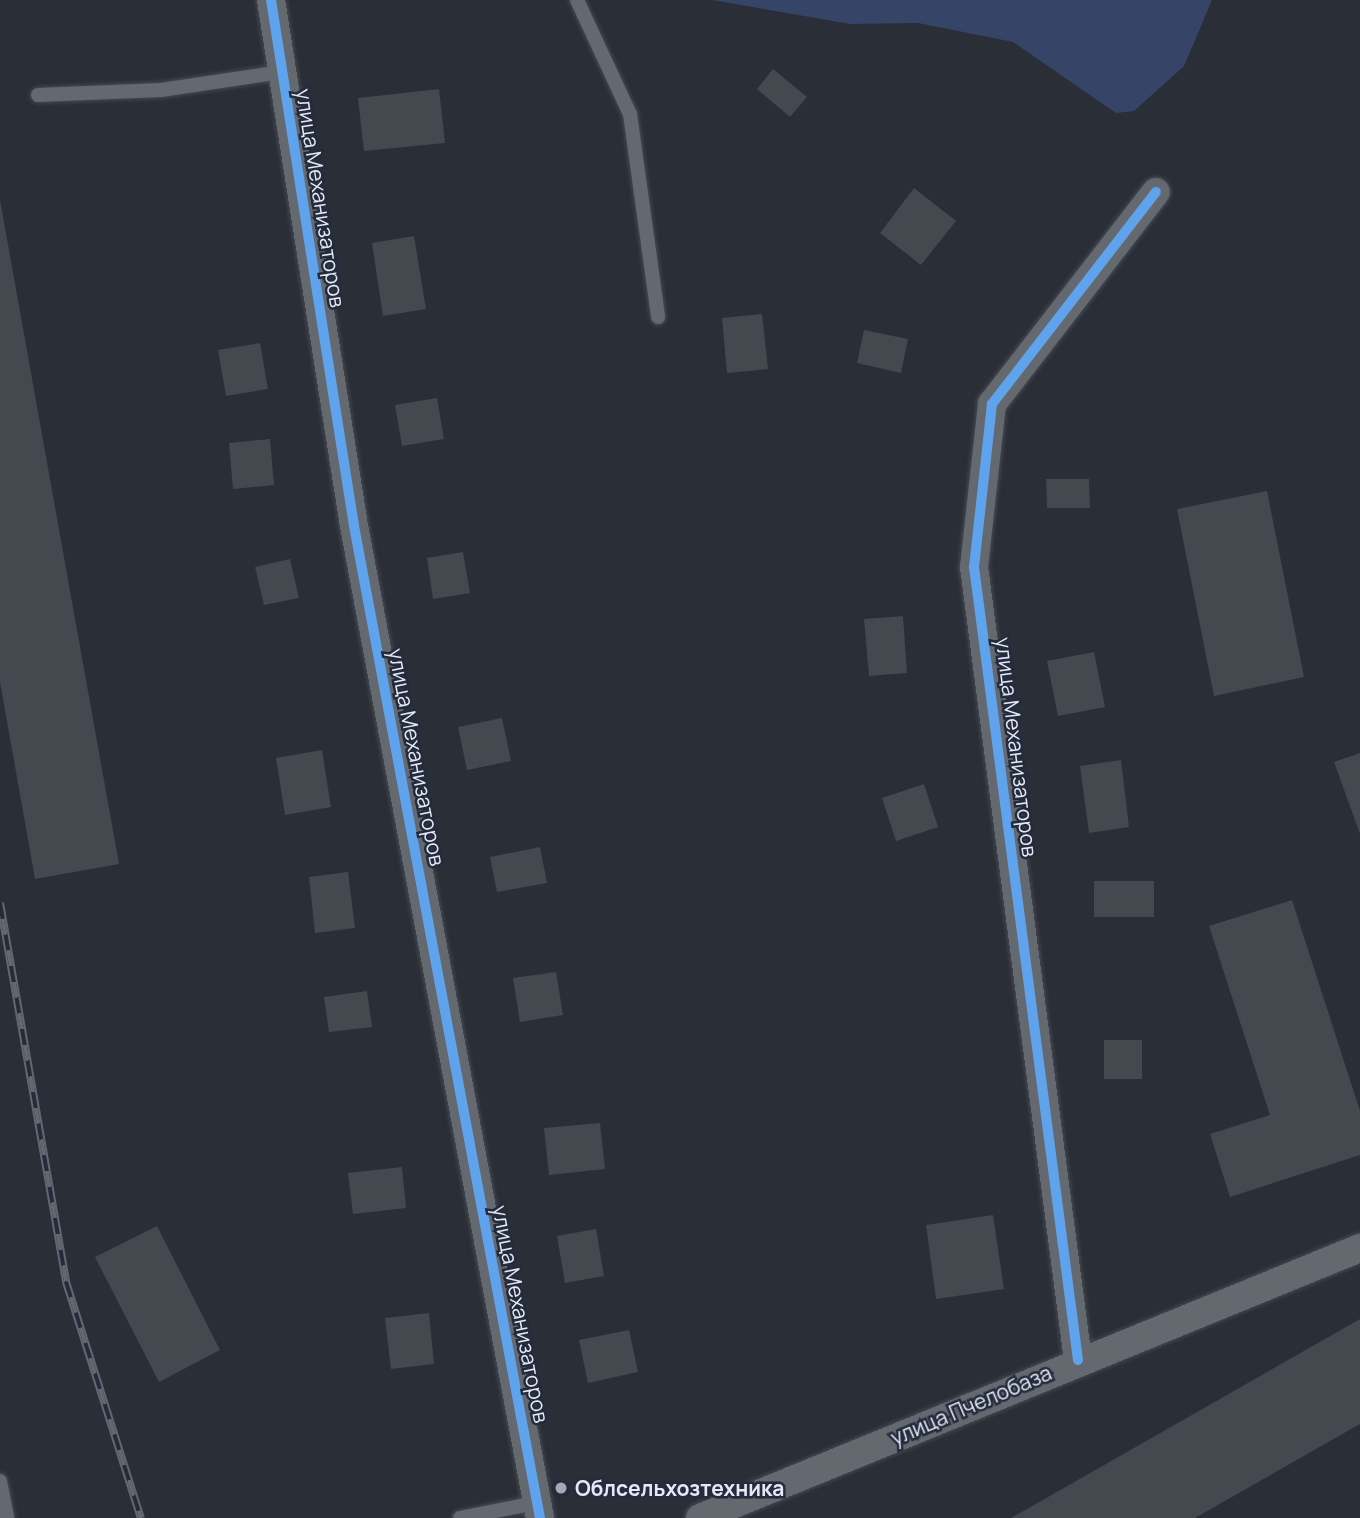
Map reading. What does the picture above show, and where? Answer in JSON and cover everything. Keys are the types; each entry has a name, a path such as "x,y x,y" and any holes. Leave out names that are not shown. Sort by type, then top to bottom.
{"street":[{"name":"улица Механизаторов","path":"271,0 355,526 538,1511"},
{"name":"улица Механизаторов","path":"1078,1360 974,567 992,404 1156,192"},
{"name":"улица Пчелобаза","path":"700,1518 1078,1360 1360,1248"}],"lane":[{"path":"577,0 630,114 658,317"},
{"path":"38,95 162,90 281,72"},
{"path":"0,1481 7,1518"},
{"path":"460,1518 538,1511"}],"shaded area":[{"path":"712,0 1212,0 1184,66 1134,111 1116,113 1013,42 918,23 850,24"}],"building":[{"path":"773,69 807,97 790,117 757,89"},
{"path":"439,89 445,143 364,151 358,98"},
{"path":"914,188 956,221 921,265 880,233"},
{"path":"0,200 119,864 35,879 0,682"},
{"path":"414,236 426,309 383,316 372,243"},
{"path":"762,314 768,369 727,373 722,318"},
{"path":"864,330 908,339 901,373 857,363"},
{"path":"260,343 268,389 226,396 218,350"},
{"path":"437,398 444,439 402,446 395,405"},
{"path":"270,439 274,485 233,489 229,443"},
{"path":"1046,479 1089,479 1090,508 1047,508"},
{"path":"1267,491 1304,677 1214,696 1177,509"},
{"path":"463,552 470,593 433,599 427,558"},
{"path":"290,559 299,598 264,605 255,567"},
{"path":"903,616 907,673 869,676 864,619"},
{"path":"1094,652 1105,707 1058,716 1047,661"},
{"path":"502,718 511,761 467,770 458,727"},
{"path":"322,750 331,807 285,815 276,758"},
{"path":"1360,753 1360,834 1334,762"},
{"path":"1121,760 1129,827 1089,833 1080,766"},
{"path":"924,784 938,827 896,841 882,798"},
{"path":"540,847 547,883 497,892 490,857"},
{"path":"348,872 355,928 315,933 309,877"},
{"path":"1094,881 1154,881 1154,917 1094,917"},
{"path":"1292,900 1360,1111 1360,1155 1230,1197 1210,1134 1270,1115 1209,926"},
{"path":"556,972 563,1015 520,1022 513,978"},
{"path":"367,991 372,1027 329,1032 324,997"},
{"path":"1104,1040 1142,1040 1142,1079 1104,1079"},
{"path":"600,1123 605,1169 549,1175 544,1128"},
{"path":"402,1167 406,1208 353,1214 348,1173"},
{"path":"993,1215 1004,1289 936,1299 926,1225"},
{"path":"157,1226 220,1350 159,1382 95,1257"},
{"path":"596,1229 604,1276 565,1283 557,1236"},
{"path":"429,1313 434,1364 391,1369 385,1318"},
{"path":"1360,1319 1360,1424 1195,1518 1011,1518"},
{"path":"629,1330 638,1372 588,1383 579,1340"}],"railway":[{"path":"0,903 66,1282 141,1518"}],"cycle path":[{"path":"271,0 354,526 540,1518"},
{"path":"1078,1360 974,567 992,404 1156,192"}],"place":[{"name":"Облсельхозтехника","path":"561,1488"}]}
